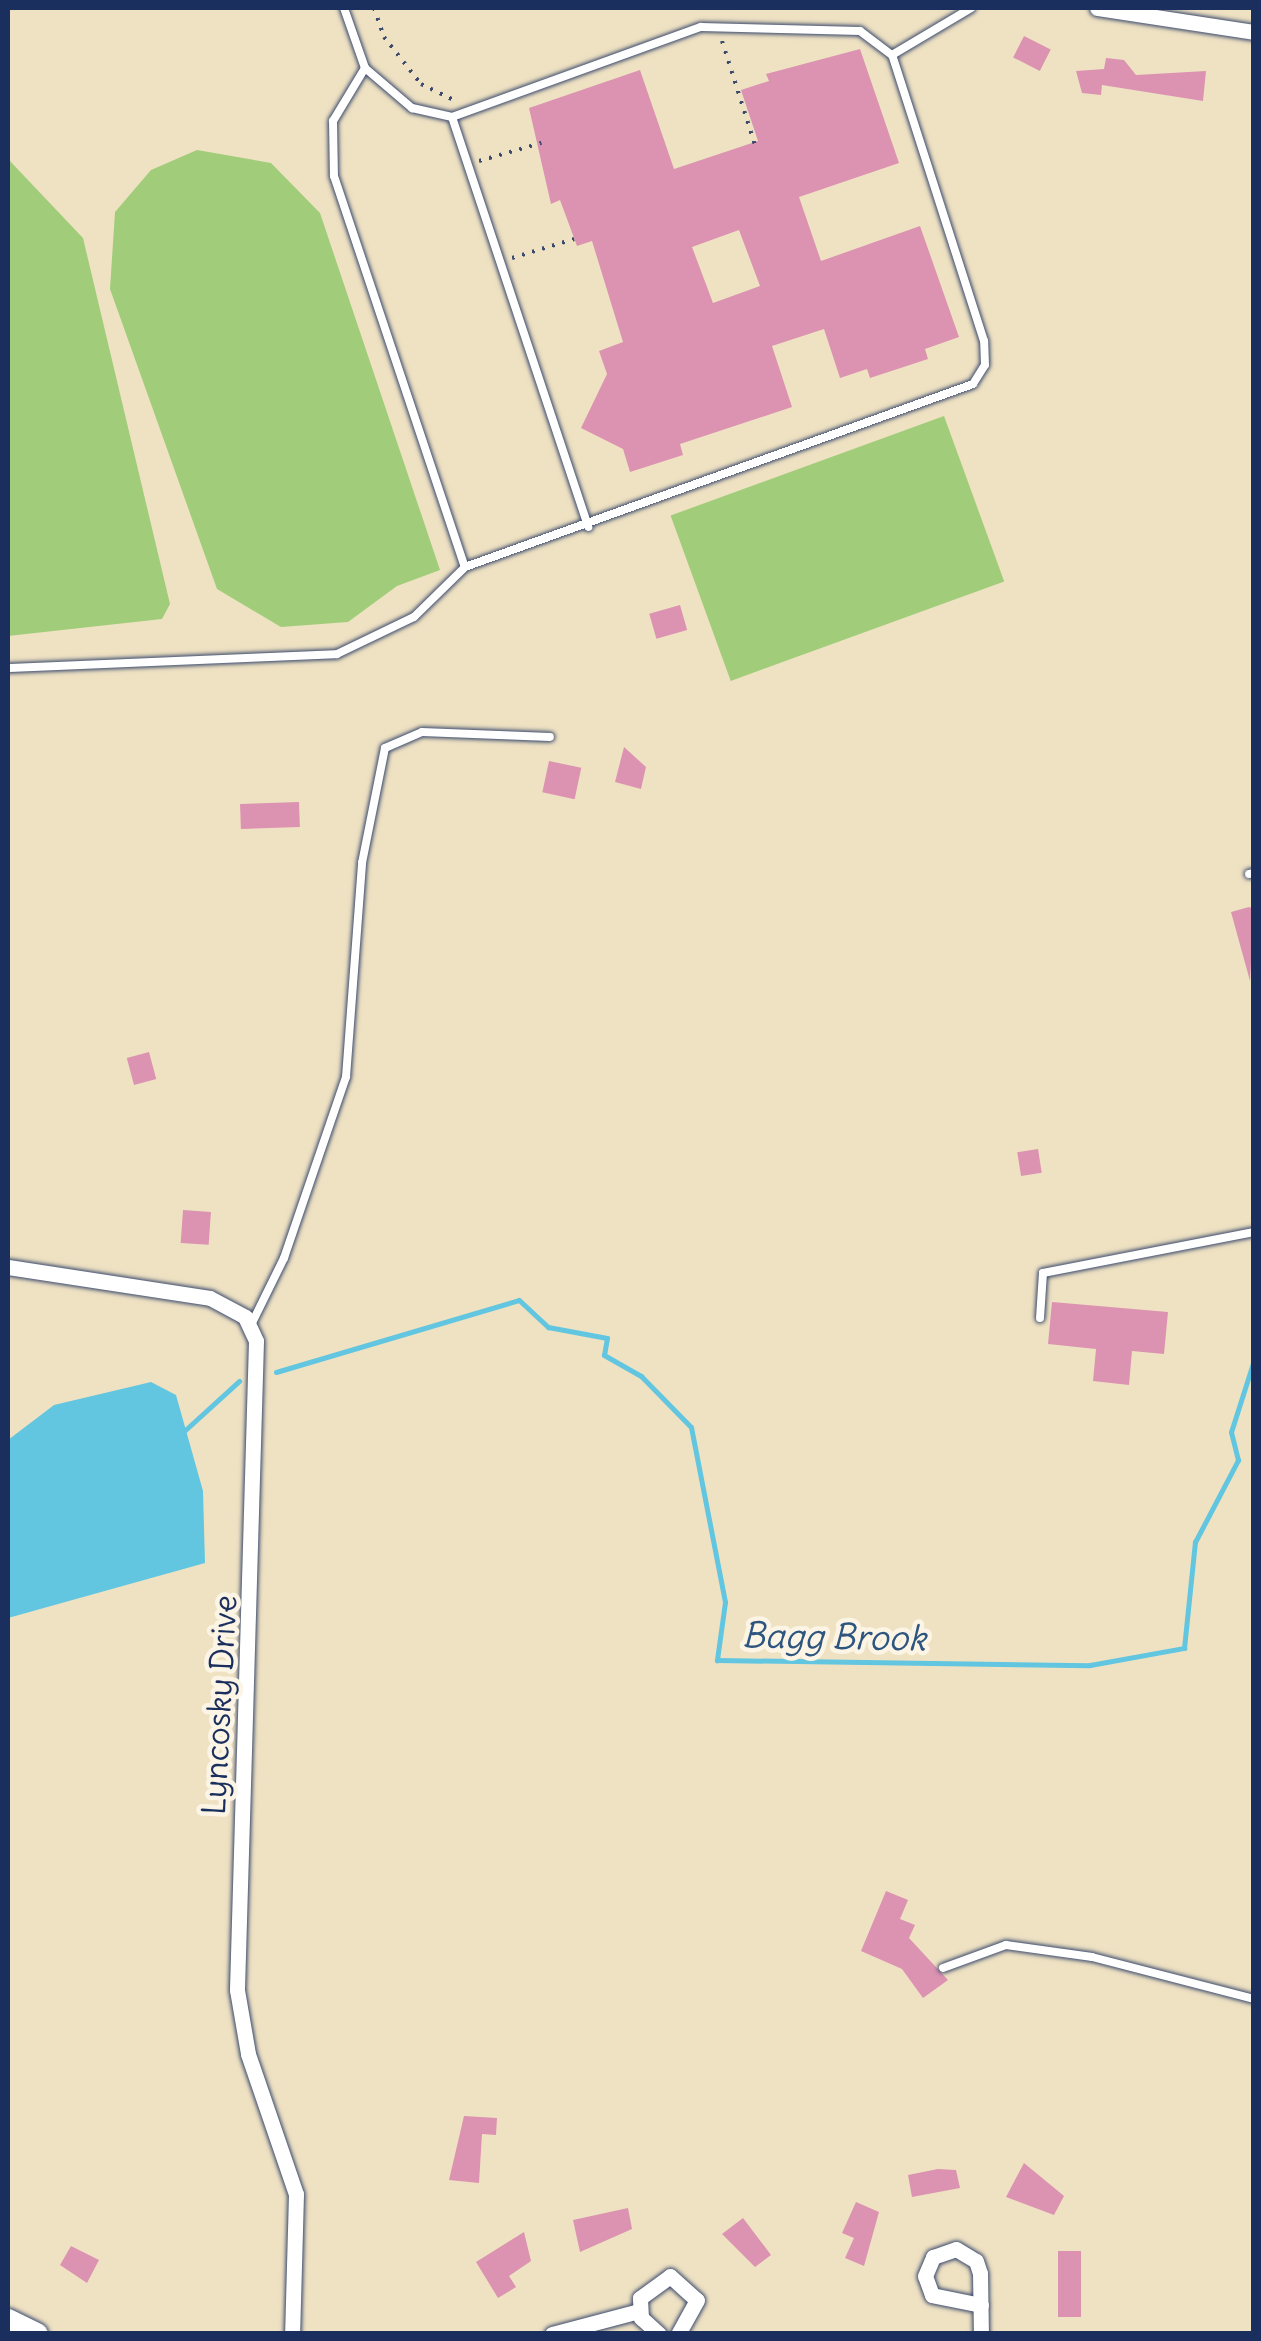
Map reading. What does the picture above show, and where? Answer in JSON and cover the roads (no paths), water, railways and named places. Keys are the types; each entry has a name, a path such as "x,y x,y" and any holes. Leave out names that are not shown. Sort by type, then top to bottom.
{"main road":[{"path":"8,2320 37,2334"}],"street":[{"path":"1098,8 1254,32"},
{"path":"8,1267 210,1298 251,1324"},
{"name":"Lyncosky Drive","path":"251,1324 253,1600 237,1990 248,2054 296,2194 292,2334"},
{"path":"639,2311 651,2282 682,2280 698,2308 678,2334"},
{"path":"981,2305 981,2334"},
{"path":"552,2334 639,2311"},
{"path":"639,2311 659,2334"}],"lane":[{"path":"8,668 337,654 414,616 465,567 965,388 982,372 984,341 892,55 860,31 717,26 452,117 412,108 365,68 344,8"},
{"path":"892,55 971,8"},
{"path":"365,68 333,122 334,176 465,567"},
{"path":"452,117 588,526"},
{"path":"251,1324 284,1258 346,1078 362,863 385,748 422,732 550,737"},
{"path":"1040,1318 1043,1272 1254,1232"},
{"path":"943,1968 1006,1945 1092,1957 1254,1999"}],"water":[{"path":"151,1382 176,1395 203,1491 205,1563 8,1618 8,1440 54,1405"}],"waterway":[{"name":"Bagg Brook","path":"276,1372 519,1300 548,1327 607,1338 604,1355 641,1376 691,1427 725,1602 717,1660 1090,1665 1184,1648 1195,1542 1238,1460 1231,1432 1254,1360"},
{"path":"183,1432 239,1381"}]}
